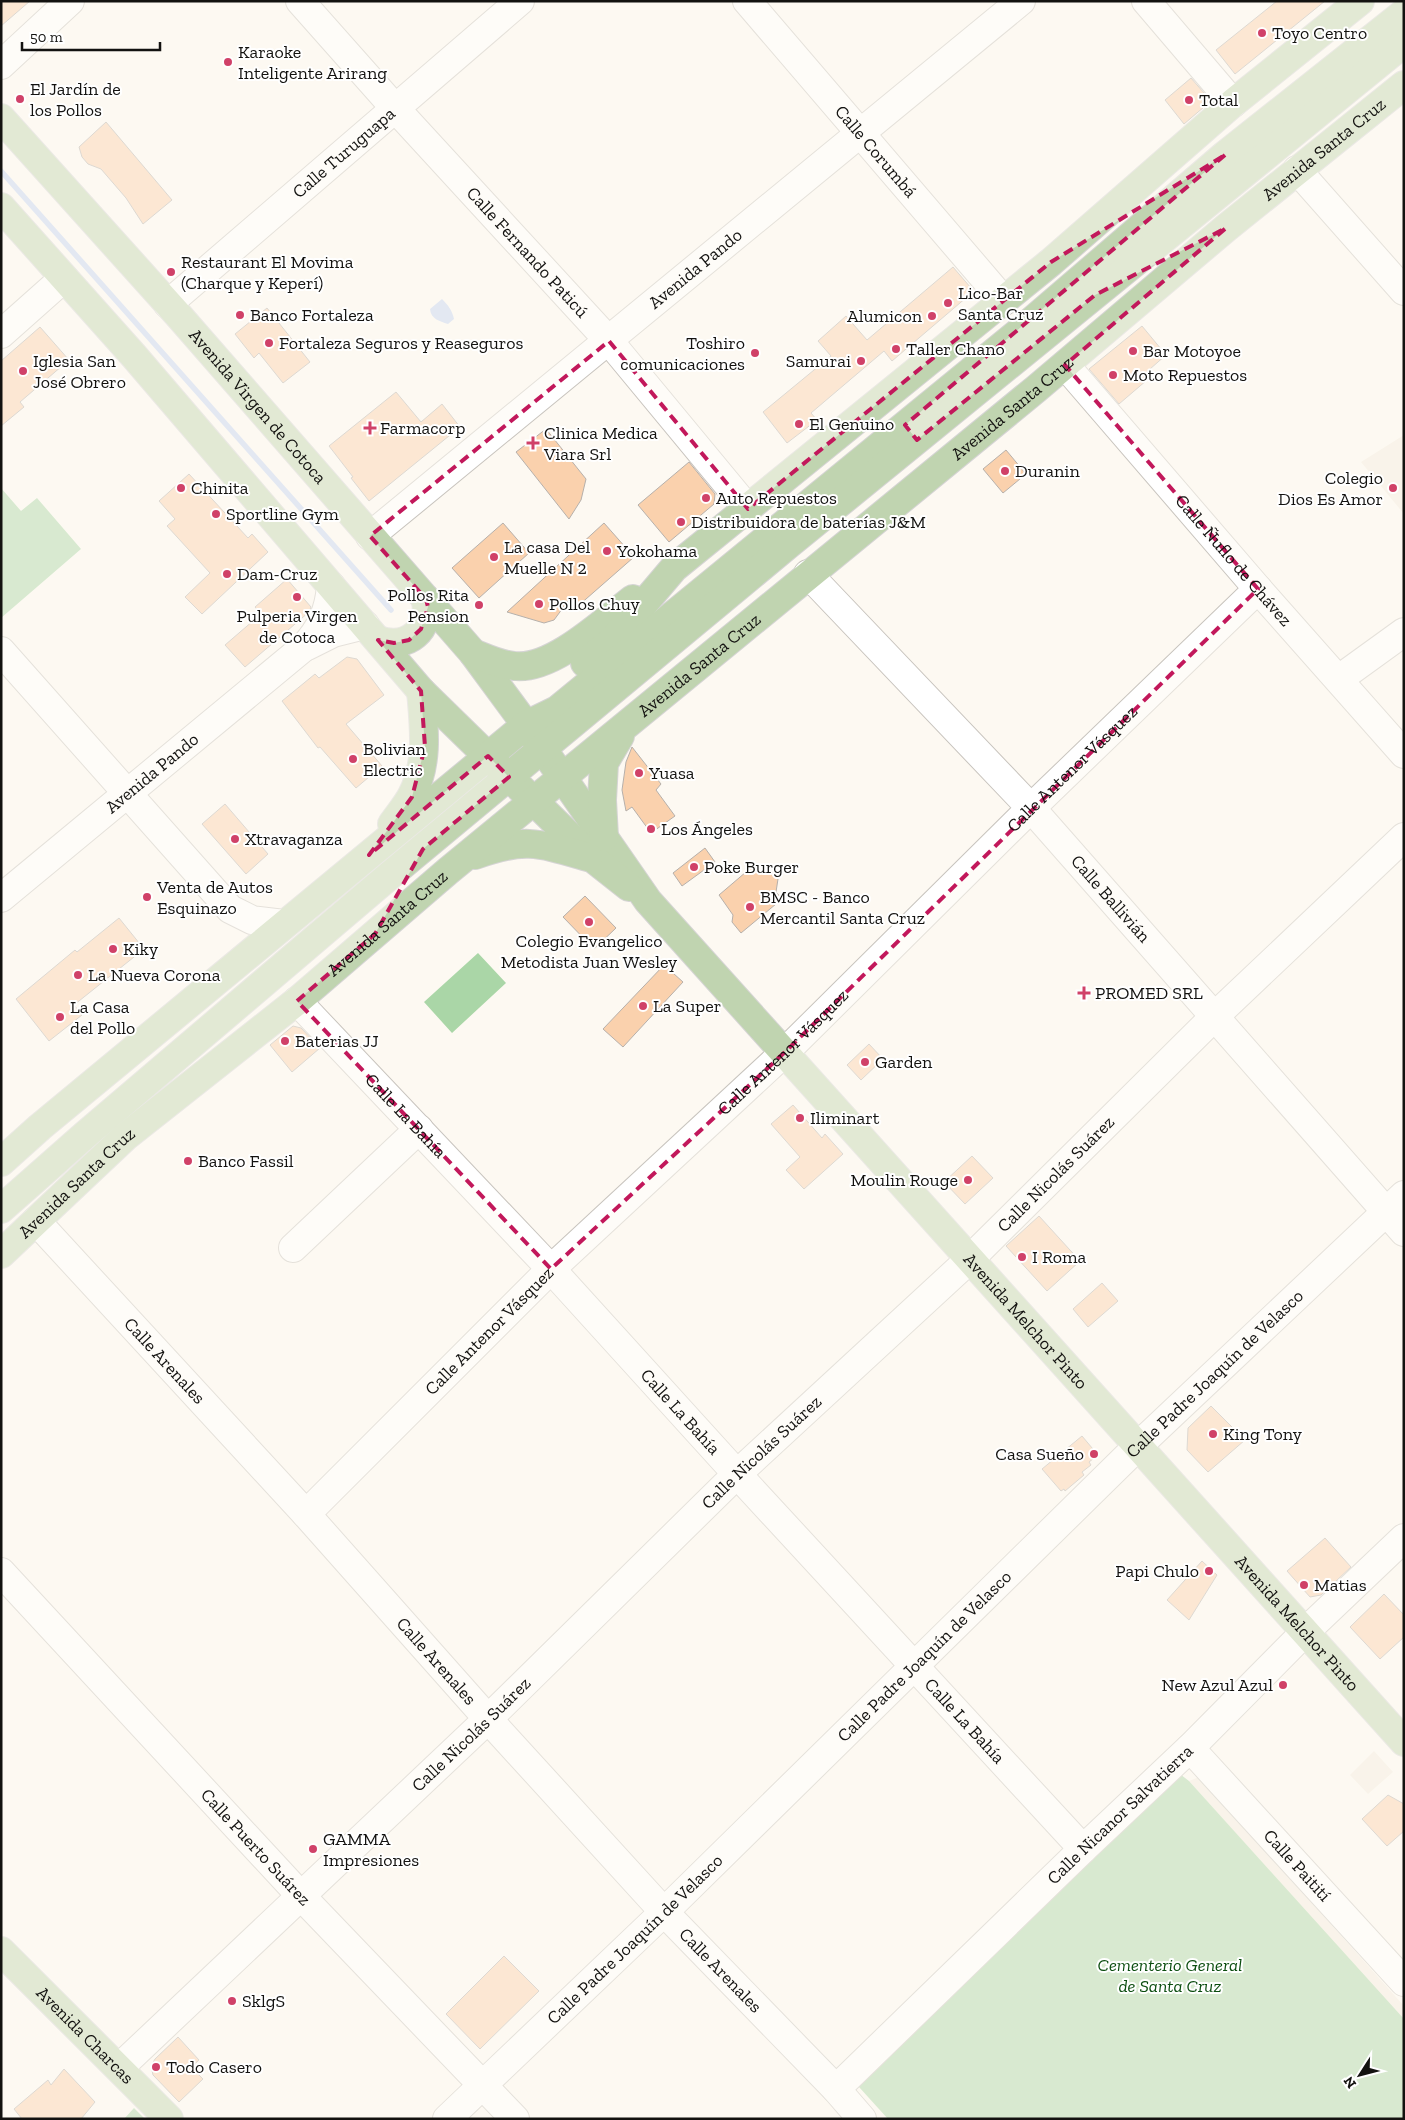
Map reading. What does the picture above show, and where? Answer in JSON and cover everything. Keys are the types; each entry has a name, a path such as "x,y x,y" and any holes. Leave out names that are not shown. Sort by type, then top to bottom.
{"main road":[{"path":"473,653 515,666 531,666 551,659 674,568 1004,301 1233,103 1360,1"},
{"path":"526,724 558,710 1020,332 1225,155 1404,13"},
{"name":"Avenida Santa Cruz","path":"1,1209 84,1135 789,544 1404,43"},
{"name":"Avenida Santa Cruz","path":"1,1254 125,1137 297,1001 448,871 1065,365 1226,228 1404,85"},
{"name":"Avenida Virgen de Cotoca","path":"1,118 168,304 473,653 526,724 542,750"},
{"path":"1051,262 1225,155"},
{"path":"1,208 372,632 421,691 509,777"},
{"path":"1096,295 1226,228"},
{"path":"4,1156 526,724 546,695 613,640 674,568"},
{"path":"372,632 386,643 402,643 415,635 425,623 428,607 426,599"},
{"path":"619,686 703,660"},
{"path":"368,855 412,796 421,775 425,746 421,691"},
{"path":"448,871 479,853 501,846 524,842 597,847 604,763 616,740 638,714"},
{"name":"Avenida Melchor Pinto","path":"542,750 562,778 597,847"},
{"name":"Avenida Melchor Pinto","path":"509,777 533,801 597,847 785,1052 1404,1742"},
{"path":"375,934 423,849"},
{"path":"1,1222 125,1137"},
{"name":"Avenida Charcas","path":"1,1951 169,2119"}],"street":[{"path":"1,65 70,1"},
{"name":"Calle Fernando Paticú","path":"300,1 394,108 609,341 748,509"},
{"name":"Calle Turuguapa","path":"168,304 520,1"},
{"name":"Calle Corumbá","path":"747,1 1004,301"},
{"name":"Avenida Pando","path":"370,536 1021,1"},
{"path":"1146,1 1233,103"},
{"path":"1297,170 1404,291"},
{"path":"1,334 64,278"},
{"name":"Calle Ñuflo de Chávez","path":"1065,365 1258,589 1404,754"},
{"name":"Calle Ballivián","path":"808,574 1031,808 1214,1017 1398,1213"},
{"name":"Avenida Pando","path":"1,898 303,648 315,635 324,620 331,586"},
{"name":"Calle Antenor Vásquez","path":"306,1514 551,1269 785,1052 1031,808 1258,589"},
{"name":"Avenida Pando","path":"303,648 333,633 372,632"},
{"path":"1339,679 1404,632"},
{"path":"1,651 230,910 248,955"},
{"name":"Calle Nicolás Suárez","path":"119,2068 302,1897 488,1719 737,1474 970,1259 1214,1017 1404,837"},
{"path":"230,910 252,920 284,924"},
{"name":"Calle La Bahía","path":"297,1001 551,1269 1083,1849"},
{"path":"293,1248 419,1129"},
{"name":"Calle Padre Joaquín de Velasco","path":"447,2119 664,1912 1138,1446 1398,1213"},
{"name":"Calle Arenales","path":"36,1221 306,1514 488,1719 664,1912 836,2089 862,2119"},
{"name":"Calle Nicanor Salvatierra","path":"836,2089 1190,1748 1305,1632 1404,1538"},
{"name":"Calle Puerto Suárez","path":"1,1572 302,1897 515,2119"},
{"name":"Calle Paitití","path":"1190,1748 1404,1982"}],"highlighted area":[{"path":"1225,155 905,425 917,440 1095,295 1226,228 1065,365 1258,589 785,1052 551,1269 297,1001 375,934 423,849 509,777 488,756 369,855 412,797 425,747 421,691 378,640 394,643 409,640 421,629 428,607 426,599 370,536 464,457 609,341 748,509 1051,262"}],"shaded area":[{"name":"Colegio Dios Es Amor","path":"1404,435 1404,514 1361,462"},
{"path":"1374,1751 1393,1772 1368,1794 1350,1775"},
{"path":"1199,1777 1404,2006 1404,2021 1189,1781"}],"green space":[{"path":"1,488 21,511 37,498 81,549 1,618"},
{"path":"478,953 506,983 452,1033 424,1002"},
{"name":"Cementerio General de Santa Cruz","path":"1176,1771 1189,1781 1404,2019 1404,2119 888,2119 859,2087 859,2074"},
{"path":"134,2108 145,2119 124,2119"}],"water":[{"path":"442,299 454,319 448,324 436,319 430,309"}],"building":[{"path":"1,1 30,1 1,26"},
{"name":"Toyo Centro","path":"1277,1 1325,1 1235,74 1216,50"},
{"name":"Total","path":"1191,78 1211,101 1184,124 1165,100"},
{"path":"106,122 172,200 143,224 126,198 101,169 88,164 82,157 79,147"},
{"path":"953,267 971,288 967,297 892,361 884,351 811,413 817,420 787,443 763,412 831,356 818,341 846,316 867,340"},
{"name":"Fortaleza Seguros y Reaseguros","path":"267,308 310,362 283,383 259,353 254,358 235,334"},
{"path":"1142,326 1166,355 1150,369 1154,374 1119,404 1089,369"},
{"path":"40,327 69,360 20,402 24,407 1,426 1,361"},
{"path":"396,392 421,422 442,404 460,427 369,501 329,446"},
{"path":"546,429 586,479 581,500 569,519 516,452"},
{"name":"Duranin","path":"1006,450 1026,474 1003,493 983,469"},
{"path":"689,462 715,494 714,504 669,542 638,505"},
{"path":"189,474 248,538 252,534 268,552 202,614 185,597 210,573 167,526 175,519 159,501"},
{"name":"La casa Del Muelle N 2","path":"503,523 529,553 479,598 452,568"},
{"path":"604,523 634,557 578,606 571,597 554,620 544,623 507,612"},
{"path":"287,579 311,607 309,612 245,667 225,645 261,614 255,607"},
{"path":"347,657 357,659 384,695 346,724 382,766 356,788 320,747 318,748 282,701 315,674 319,678"},
{"path":"632,747 661,784 656,790 675,816 651,833 632,807 626,811 622,790 626,762"},
{"name":"Xtravaganza","path":"225,804 268,854 246,874 202,824"},
{"name":"Poke Burger","path":"705,848 715,862 682,886 673,873"},
{"name":"BMSC - Banco Mercantil Santa Cruz","path":"753,866 759,873 766,870 773,872 778,879 776,892 782,899 741,933 732,922 733,915 719,895"},
{"name":"Colegio Evangelico Metodista Juan Wesley","path":"585,896 616,928 594,949 563,917"},
{"path":"119,918 144,949 74,1005 82,1015 49,1041 16,999 75,950 77,952"},
{"name":"La Super","path":"664,965 683,982 623,1047 603,1029"},
{"path":"293,1026 301,1028 320,1048 292,1072 270,1045"},
{"name":"Garden","path":"869,1044 883,1059 861,1080 847,1065"},
{"path":"793,1105 822,1138 825,1134 843,1154 804,1189 786,1170 800,1157 771,1124"},
{"name":"Moulin Rouge","path":"972,1156 993,1178 965,1204 944,1182"},
{"path":"1039,1216 1080,1261 1047,1291 1006,1246"},
{"path":"1102,1283 1118,1301 1088,1327 1073,1309"},
{"name":"King Tony","path":"1211,1406 1245,1440 1208,1472 1187,1450 1188,1428"},
{"path":"1082,1436 1098,1455 1089,1462 1091,1465 1082,1472 1084,1475 1065,1491 1064,1489 1061,1491 1042,1469"},
{"path":"1325,1538 1351,1567 1321,1595 1310,1597 1287,1571"},
{"path":"1202,1561 1217,1575 1189,1620 1167,1600"},
{"path":"1384,1594 1404,1615 1404,1637 1380,1659 1350,1627"},
{"path":"1388,1795 1404,1804 1404,1831 1387,1846 1362,1819"},
{"path":"504,1956 539,1991 480,2049 446,2014"},
{"path":"178,2037 199,2060 191,2067 203,2079 179,2102 153,2075 151,2066 155,2059"},
{"path":"64,2069 95,2102 81,2119 22,2119 14,2109 48,2080 51,2085"}],"waterway":[{"path":"1,171 391,610"}],"place":[{"name":"Toyo Centro","path":"1262,33"},
{"name":"Karaoke Inteligente Arirang","path":"228,62"},
{"name":"El Jardín de los Pollos","path":"20,99"},
{"name":"Total","path":"1189,100"},
{"name":"Restaurant El Movima (Charque y Keperí)","path":"171,272"},
{"name":"Lico-Bar Santa Cruz","path":"948,303"},
{"name":"Banco Fortaleza","path":"240,315"},
{"name":"Alumicon","path":"932,316"},
{"name":"Fortaleza Seguros y Reaseguros","path":"269,343"},
{"name":"Taller Chano","path":"896,349"},
{"name":"Bar Motoyoe","path":"1133,351"},
{"name":"Toshiro comunicaciones","path":"755,353"},
{"name":"Samurai","path":"861,361"},
{"name":"Iglesia San José Obrero","path":"23,371"},
{"name":"Moto Repuestos","path":"1113,375"},
{"name":"El Genuino","path":"799,424"},
{"name":"Farmacorp","path":"370,428"},
{"name":"Clinica Medica Viara Srl","path":"533,443"},
{"name":"Duranin","path":"1005,471"},
{"name":"Chinita","path":"181,488"},
{"name":"Colegio Dios Es Amor","path":"1393,488"},
{"name":"Auto Repuestos","path":"706,498"},
{"name":"Sportline Gym","path":"216,514"},
{"name":"Distribuidora de baterías J&M","path":"681,522"},
{"name":"Yokohama","path":"607,551"},
{"name":"La casa Del Muelle N 2","path":"494,557"},
{"name":"Dam-Cruz","path":"227,574"},
{"name":"Pulperia Virgen de Cotoca","path":"297,597"},
{"name":"Pollos Chuy","path":"539,604"},
{"name":"Pollos Rita Pension","path":"479,605"},
{"name":"Bolivian Electric","path":"353,759"},
{"name":"Yuasa","path":"639,773"},
{"name":"Los Ángeles","path":"651,829"},
{"name":"Xtravaganza","path":"235,839"},
{"name":"Poke Burger","path":"694,867"},
{"name":"Venta de Autos Esquinazo","path":"147,897"},
{"name":"BMSC - Banco Mercantil Santa Cruz","path":"750,907"},
{"name":"Colegio Evangelico Metodista Juan Wesley","path":"589,922"},
{"name":"Kiky","path":"113,949"},
{"name":"La Nueva Corona","path":"78,975"},
{"name":"PROMED SRL","path":"1084,993"},
{"name":"La Super","path":"643,1006"},
{"name":"La Casa del Pollo","path":"60,1017"},
{"name":"Baterias JJ","path":"285,1041"},
{"name":"Garden","path":"865,1062"},
{"name":"Iliminart","path":"800,1118"},
{"name":"Banco Fassil","path":"188,1161"},
{"name":"Moulin Rouge","path":"968,1180"},
{"name":"I Roma","path":"1022,1257"},
{"name":"King Tony","path":"1213,1434"},
{"name":"Casa Sueño","path":"1094,1454"},
{"name":"Papi Chulo","path":"1209,1571"},
{"name":"Matias","path":"1304,1585"},
{"name":"New Azul Azul","path":"1283,1685"},
{"name":"GAMMA Impresiones","path":"313,1849"},
{"name":"SklgS","path":"232,2001"},
{"name":"Todo Casero","path":"156,2067"}]}
